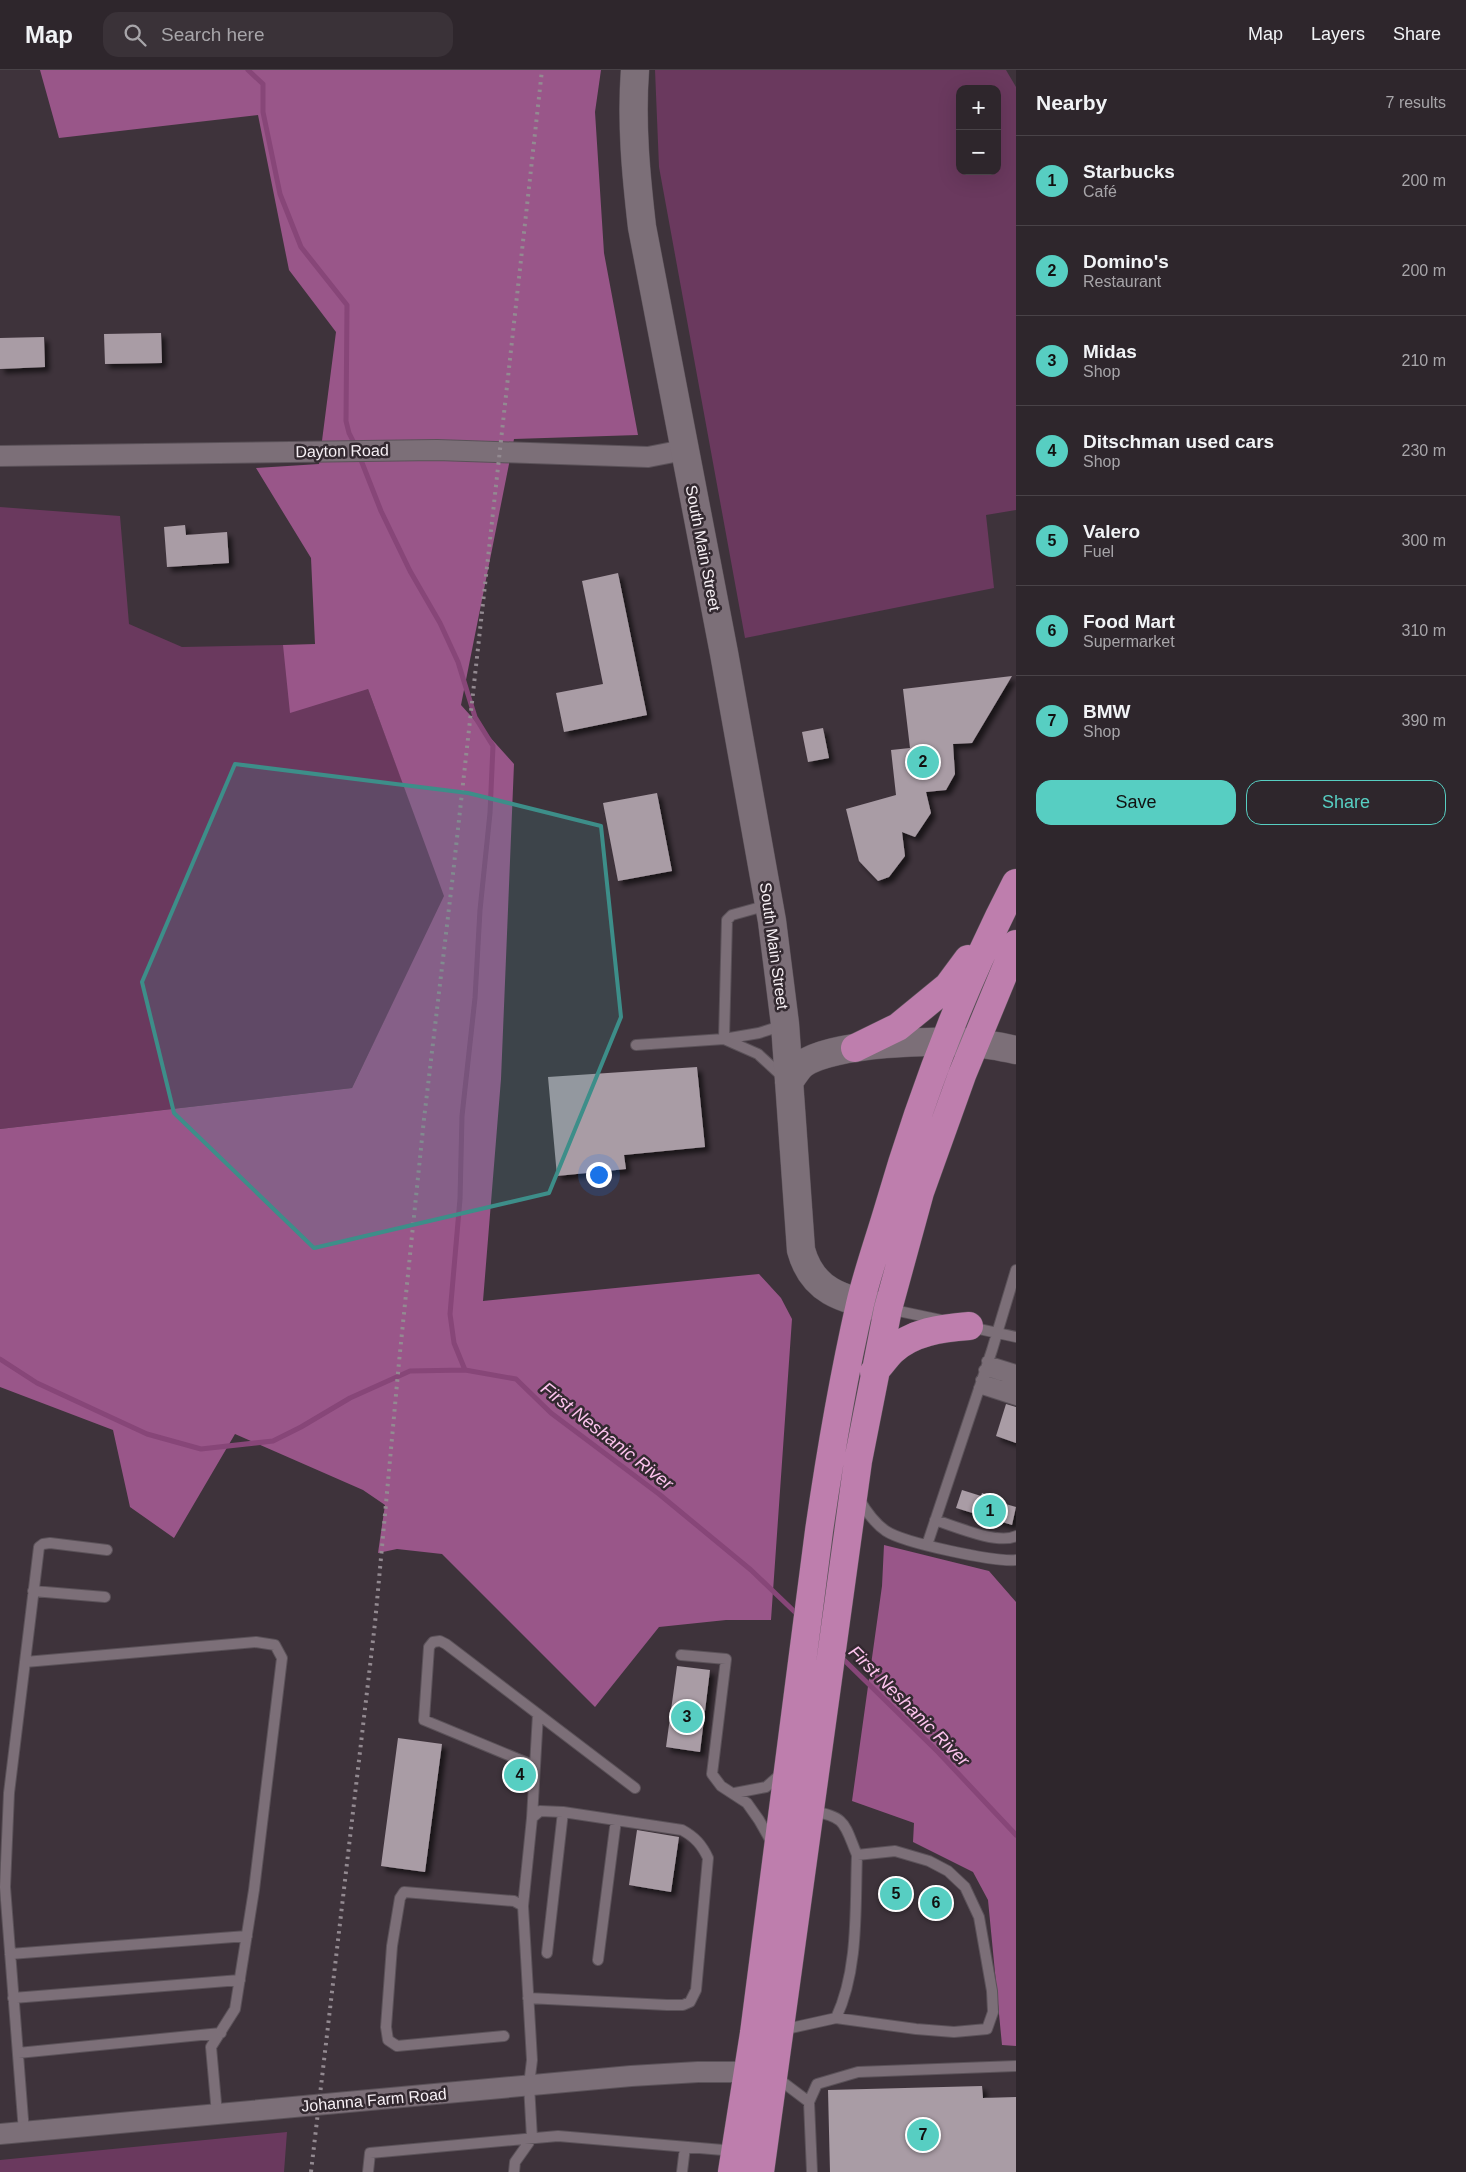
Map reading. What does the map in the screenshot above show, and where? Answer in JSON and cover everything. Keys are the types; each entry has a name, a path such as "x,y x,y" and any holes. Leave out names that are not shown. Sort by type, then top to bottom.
{"highway":[{"path":"734,2161 748,2072 827,1475 861,1302 917,1113 944,1042 994,926 1016,883"},
{"path":"855,1048 898,1027 948,986 994,926"},
{"path":"760,2172 854,1489 874,1372 888,1308 920,1192 975,1043 1013,953"},
{"path":"874,1372 892,1351 908,1340 929,1332 969,1326"}],"street":[{"name":"South Main Street","path":"635,70 633,126 635,174 642,227 716,608 769,904 785,1024 800,1235 805,1263 822,1287 838,1296 888,1308"},
{"name":"Dayton Road","path":"0,456 372,450 491,451 648,457 684,450"},
{"name":"South Main Street","path":"785,1024 804,1042 828,1052"},
{"path":"789,1082 804,1064 828,1052 855,1048 944,1042 975,1043 1016,1050"},
{"name":"Johanna Farm Road","path":"0,2134 668,2073 748,2072"}],"lane":[{"path":"724,1039 727,920 732,915 769,904"},
{"path":"636,1045 724,1039 759,1033 785,1024"},
{"path":"724,1039 758,1054 789,1082"},
{"path":"927,1545 1016,1270"},
{"path":"888,1308 1016,1337"},
{"path":"983,1375 1016,1370"},
{"path":"983,1375 1016,1380"},
{"path":"983,1375 1016,1390"},
{"path":"983,1375 1016,1400"},
{"path":"854,1489 876,1524 899,1537 927,1545 1007,1561 1016,1560"},
{"path":"935,1520 993,1537 1011,1539 1016,1536"},
{"path":"24,2132 5,1887 9,1792 39,1547 43,1544 107,1550"},
{"path":"33,1590 105,1598"},
{"path":"535,1766 424,1720 429,1647 433,1642 440,1641 446,1644 635,1788"},
{"path":"25,1662 256,1642 275,1645 282,1658 254,1890 235,2009 211,2047 217,2114"},
{"path":"681,1655 726,1659 712,1774 721,1786 735,1793 747,1803 760,1820 777,1856"},
{"path":"514,2172 515,2162 532,2138 529,2086 532,2060 523,1906 532,1818 538,1714"},
{"path":"735,1793 766,1787 787,1769"},
{"path":"810,1810 832,1814 844,1823 857,1855 854,1937 844,2002 836,2018"},
{"path":"528,1998 667,2005 683,2005 690,2002 696,1990 708,1858 703,1847 693,1836 682,1830 563,1812 540,1811 532,1818"},
{"path":"547,1953 563,1812"},
{"path":"598,1960 616,1820"},
{"path":"781,2030 836,2018 898,2027 954,2032 987,2029 993,2012 992,1991 979,1917 965,1887 948,1871 929,1861 895,1851 857,1855"},
{"path":"504,2036 397,2046 388,2040 386,2027 392,1946 400,1898 404,1892 514,1900 523,1906"},
{"path":"10,1954 247,1936"},
{"path":"13,1998 240,1980"},
{"path":"18,2053 221,2033"},
{"path":"812,2172 809,2102 817,2084 858,2072 1016,2066"},
{"path":"774,2076 809,2102"},
{"path":"368,2172 370,2153 558,2136 685,2146 734,2161"},
{"path":"682,2172 685,2146"}],"highlighted area":[{"path":"235,764 468,793 601,826 621,1017 549,1193 314,1248 174,1113 142,982"}],"shaded area":[{"path":"40,70 601,70 595,112 604,253 638,435 514,439 461,705 514,764 501,1079 483,1301 759,1274 781,1298 792,1319 771,1620 726,1620 659,1627 595,1707 442,1554 397,1549 378,1553 385,1505 363,1490 235,1434 174,1538 130,1507 113,1430 0,1387 0,1129 352,1088 444,896 368,689 290,713 283,645 315,644 311,558 256,468 319,464 336,332 289,270 258,115 59,138"},
{"path":"655,70 1006,70 1016,87 1016,510 986,515 994,588 745,638 659,167"},
{"path":"0,507 120,516 129,624 182,647 283,645 368,689 445,896 352,1088 0,1129"},
{"path":"884,1545 989,1571 1016,1602 1016,2046 1002,2045 988,1900 973,1872 913,1842 914,1823 852,1801 882,1586"},
{"path":"287,2132 284,2172 0,2172 0,2160"}],"building":[{"path":"161,333 162,363 105,364 104,334"},
{"path":"44,337 45,367 0,369 0,338"},
{"path":"185,525 186,535 227,532 229,563 167,567 164,527"},
{"path":"618,573 647,715 564,732 556,693 603,684 582,581"},
{"path":"1012,676 972,743 953,744 955,774 946,790 926,792 931,813 915,837 902,832 905,856 889,877 878,881 859,861 846,809 896,795 891,750 910,748 903,689"},
{"path":"823,728 829,758 808,762 802,732"},
{"path":"657,793 672,871 618,881 603,803"},
{"path":"697,1067 705,1147 624,1155 626,1169 557,1176 548,1077"},
{"path":"1006,1404 1016,1407 1016,1443 996,1436"},
{"path":"962,1490 981,1496 982,1493 996,1498 995,1501 1016,1507 1012,1525 956,1508"},
{"path":"677,1666 710,1670 700,1752 666,1747"},
{"path":"398,1738 442,1744 425,1872 381,1866"},
{"path":"637,1830 679,1837 671,1892 629,1885"},
{"path":"982,2086 983,2098 1016,2097 1016,2172 830,2172 828,2090"}],"waterway":[{"path":"248,70 263,84 263,112 280,194 301,247 347,305 346,421 349,433 356,447"},
{"path":"359,455 381,511 410,571 440,623 458,662 475,717 493,746 490,813 480,910 475,998 462,1116 460,1199 450,1314 454,1343 465,1370"},
{"name":"First Neshanic River","path":"0,1359 37,1383 147,1434 201,1449 273,1441 350,1398 410,1371 465,1370 516,1379 551,1413 659,1494 751,1570 799,1616"},
{"name":"First Neshanic River","path":"841,1657 938,1752 1016,1835"}],"railway":[{"path":"311,2172 375,1623 424,1119 542,70"}],"place":[{"name":"Domino's","path":"923,762"},
{"name":"Starbucks","path":"990,1511"},
{"name":"Midas","path":"687,1717"},
{"name":"Ditschman used cars","path":"520,1775"},
{"name":"Valero","path":"896,1894"},
{"name":"Food Mart","path":"936,1903"},
{"name":"BMW","path":"923,2135"}]}
